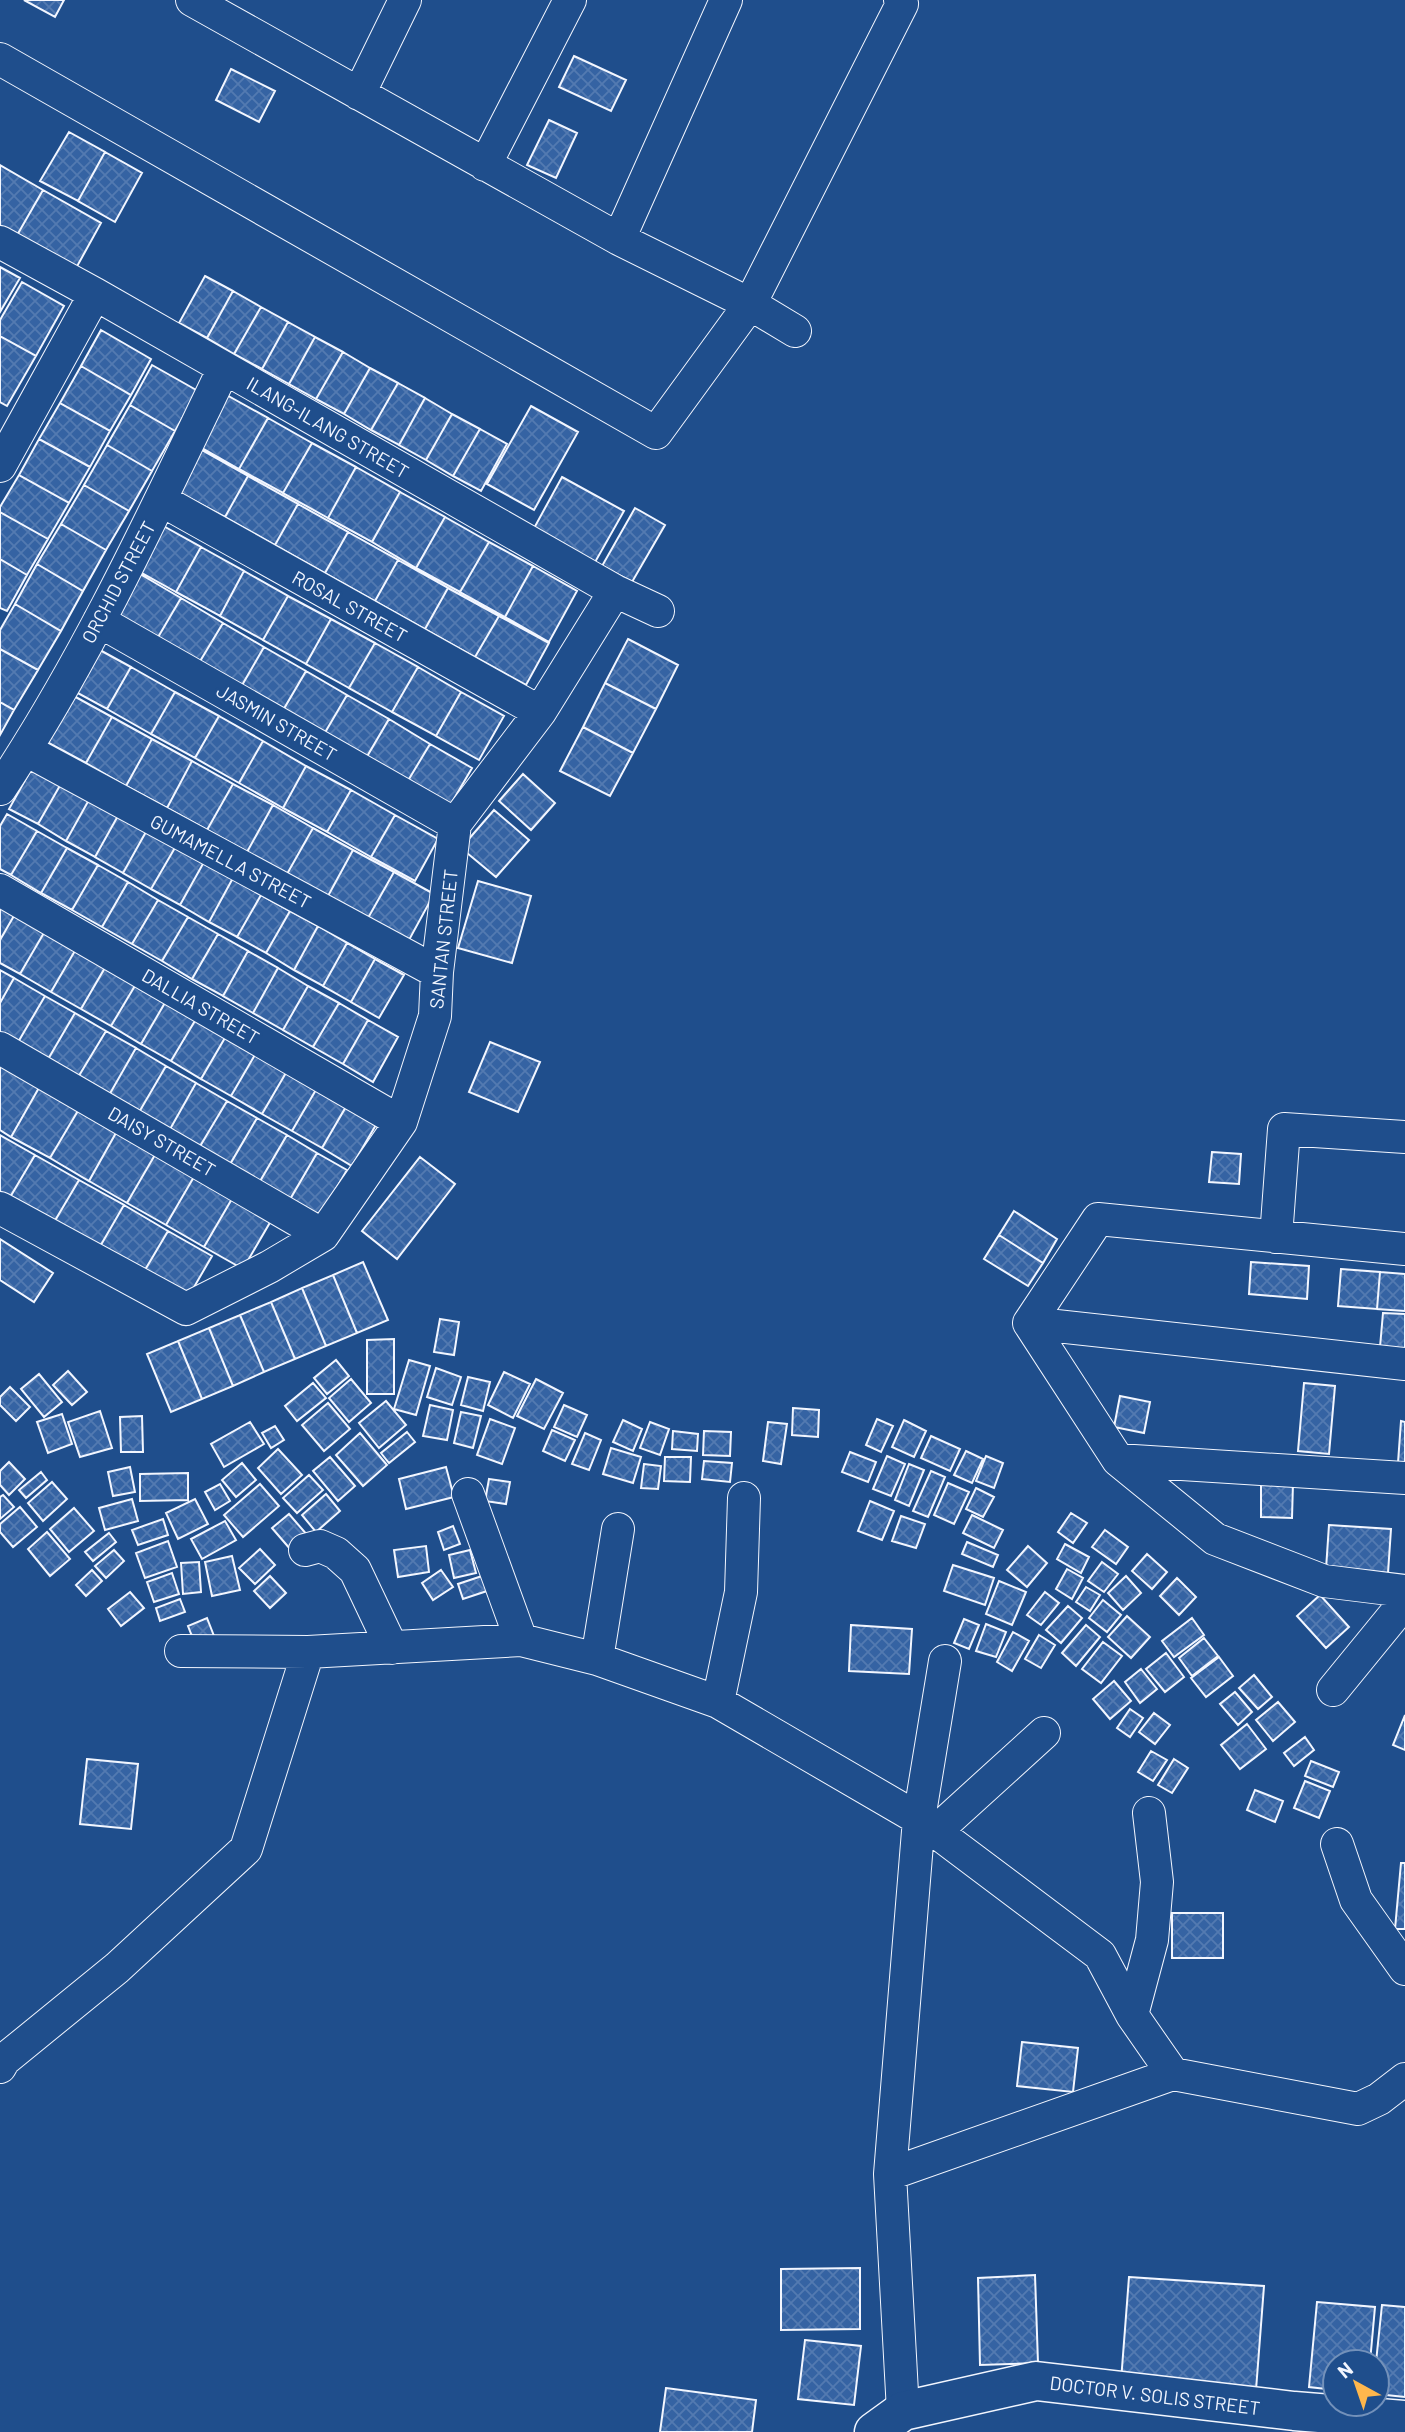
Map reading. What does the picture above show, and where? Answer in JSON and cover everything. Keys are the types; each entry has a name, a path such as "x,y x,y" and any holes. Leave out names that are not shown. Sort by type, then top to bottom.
{"street":[{"path":"192,0 485,165 620,239 750,304 795,331"},
{"path":"359,94 405,0"},
{"path":"485,165 570,0"},
{"path":"620,239 726,0"},
{"path":"0,59 656,433 750,304 902,4 900,0"},
{"name":"ILANG-ILANG STREET","path":"0,242 96,294 615,591 658,611"},
{"path":"0,466 96,294"},
{"name":"ORCHID STREET","path":"0,789 26,750 99,621 224,368"},
{"name":"ROSAL STREET","path":"161,500 540,712"},
{"path":"455,824 540,712 615,591"},
{"name":"JASMIN STREET","path":"99,621 455,824"},
{"name":"GUMAMELLA STREET","path":"26,750 437,972"},
{"name":"SANTAN STREET","path":"0,1208 186,1309 269,1267 324,1235 401,1122 435,1016 437,972 455,824"},
{"name":"DALLIA STREET","path":"0,890 401,1122"},
{"name":"DAISY STREET","path":"0,1048 324,1235"},
{"path":"1276,1237 1284,1129 1405,1137"},
{"path":"1029,1323 1098,1219 1405,1249"},
{"path":"1029,1323 1405,1364"},
{"path":"1029,1323 1118,1460 1215,1539 1324,1581 1405,1591"},
{"path":"1118,1460 1405,1478"},
{"path":"468,1493 521,1640"},
{"path":"718,1702 741,1592 744,1498"},
{"path":"597,1658 618,1529"},
{"path":"305,1550 320,1546 335,1553 355,1570 392,1648"},
{"path":"1333,1690 1405,1602"},
{"path":"181,1651 308,1652 521,1640 597,1658 718,1702 927,1825 1100,1955 1132,2015 1173,2074"},
{"path":"0,2067 4,2060 117,1968 246,1849 308,1652"},
{"path":"888,2421 891,2174 945,1661"},
{"path":"927,1825 1044,1733"},
{"path":"1132,2015 1152,1940 1157,1882 1149,1813"},
{"path":"1337,1844 1356,1900 1405,1969"},
{"path":"891,2174 1173,2074 1358,2109 1403,2083"},
{"name":"DOCTOR V. SOLIS STREET","path":"888,2421 1036,2381 1294,2422 1405,2420"}],"building":[{"path":"24,0 64,0 55,17"},
{"path":"574,56 626,80 611,111 559,87"},
{"path":"231,69 275,91 259,122 216,100"},
{"path":"549,120 577,133 556,178 527,165"},
{"path":"69,132 105,152 78,201 40,181"},
{"path":"105,152 142,173 115,222 78,201"},
{"path":"0,165 43,190 16,237 0,228"},
{"path":"43,190 101,223 75,270 16,237"},
{"path":"0,267 20,278 0,312"},
{"path":"205,276 233,291 207,338 179,323"},
{"path":"22,282 64,306 36,356 0,336 0,320"},
{"path":"233,291 261,307 234,354 207,338"},
{"path":"261,307 288,322 262,369 234,354"},
{"path":"288,322 315,337 289,384 262,369"},
{"path":"101,330 151,359 131,395 81,366"},
{"path":"0,336 36,356 7,406 0,402"},
{"path":"315,337 343,352 316,399 289,384"},
{"path":"343,352 370,368 344,414 316,399"},
{"path":"152,365 198,391 175,431 130,405"},
{"path":"81,366 131,395 110,431 60,403"},
{"path":"370,368 398,383 371,430 344,414"},
{"path":"398,383 425,398 399,445 371,430"},
{"path":"223,393 268,418 239,469 195,444"},
{"path":"425,398 452,414 426,460 399,445"},
{"path":"60,403 110,431 90,467 39,439"},
{"path":"130,405 175,431 152,471 107,445"},
{"path":"531,406 578,432 534,510 487,484"},
{"path":"452,414 480,429 453,476 426,460"},
{"path":"268,418 312,443 283,493 239,469"},
{"path":"480,429 507,444 481,491 453,476"},
{"path":"39,439 90,467 69,503 19,475"},
{"path":"312,443 356,467 328,518 283,493"},
{"path":"107,445 152,471 129,511 84,485"},
{"path":"198,448 248,476 225,517 174,490"},
{"path":"356,467 400,492 372,542 328,518"},
{"path":"19,475 69,503 48,539 0,512 0,507"},
{"path":"248,476 298,504 275,545 225,517"},
{"path":"562,477 624,511 594,564 533,530"},
{"path":"84,485 129,511 106,550 61,524"},
{"path":"400,492 445,517 416,568 372,542"},
{"path":"298,504 348,532 325,573 275,545"},
{"path":"635,508 665,525 632,582 602,566"},
{"path":"0,512 48,539 27,575 0,559"},
{"path":"445,517 489,542 460,592 416,568"},
{"path":"158,523 201,547 176,592 133,568"},
{"path":"61,524 106,550 83,591 37,564"},
{"path":"348,532 398,560 375,601 325,573"},
{"path":"489,542 533,566 505,617 460,592"},
{"path":"201,547 244,571 220,616 176,592"},
{"path":"0,559 27,575 7,611 0,608"},
{"path":"398,560 448,588 425,629 375,601"},
{"path":"37,564 83,591 61,631 15,604"},
{"path":"533,566 577,591 549,642 505,617"},
{"path":"244,571 288,596 263,640 220,616"},
{"path":"140,574 181,598 157,639 116,615"},
{"path":"448,588 499,616 475,657 425,629"},
{"path":"288,596 331,619 306,664 263,640"},
{"path":"181,598 223,623 199,663 157,639"},
{"path":"15,604 61,631 38,670 0,649 0,630"},
{"path":"499,616 549,643 526,685 475,657"},
{"path":"331,619 375,643 349,688 306,664"},
{"path":"223,623 264,647 241,687 199,663"},
{"path":"628,639 678,665 656,709 605,683"},
{"path":"87,643 131,667 107,709 63,685"},
{"path":"375,643 418,667 392,712 349,688"},
{"path":"264,647 306,671 282,712 241,687"},
{"path":"0,649 38,670 14,710 0,702"},
{"path":"131,667 175,692 151,734 107,709"},
{"path":"418,667 461,692 436,736 392,712"},
{"path":"306,671 347,695 323,736 282,712"},
{"path":"605,683 656,709 633,753 583,727"},
{"path":"175,692 219,716 195,758 151,734"},
{"path":"461,692 504,716 479,760 436,736"},
{"path":"72,695 112,717 86,763 45,741"},
{"path":"347,695 389,719 365,760 323,736"},
{"path":"0,702 14,710 0,735"},
{"path":"219,716 263,741 239,783 195,758"},
{"path":"112,717 152,739 126,786 86,763"},
{"path":"389,719 430,744 406,784 365,760"},
{"path":"583,727 633,753 610,796 560,771"},
{"path":"152,739 192,761 167,808 126,786"},
{"path":"263,741 306,766 283,808 239,783"},
{"path":"430,744 472,768 448,809 406,784"},
{"path":"192,761 233,784 207,830 167,808"},
{"path":"33,766 62,782 38,824 9,809"},
{"path":"306,766 351,790 327,832 283,808"},
{"path":"523,774 555,803 531,830 499,801"},
{"path":"62,782 90,798 66,841 38,824"},
{"path":"233,784 273,805 247,852 207,830"},
{"path":"351,790 395,815 371,857 327,832"},
{"path":"90,798 119,814 95,857 66,841"},
{"path":"273,805 313,828 287,874 247,852"},
{"path":"494,810 529,840 496,877 461,848"},
{"path":"7,814 37,831 11,875 0,869 0,826"},
{"path":"119,814 147,830 123,873 95,857"},
{"path":"395,815 438,839 415,881 371,857"},
{"path":"313,828 353,850 328,896 287,874"},
{"path":"147,830 176,846 151,889 123,873"},
{"path":"37,831 67,848 41,893 11,875"},
{"path":"176,846 204,862 180,905 151,889"},
{"path":"67,848 98,865 72,910 41,893"},
{"path":"353,850 394,872 368,918 328,896"},
{"path":"204,862 233,878 209,922 180,905"},
{"path":"98,865 128,882 102,927 72,910"},
{"path":"394,872 434,894 409,940 368,918"},
{"path":"233,878 261,895 237,937 209,922"},
{"path":"478,881 531,896 512,963 458,948"},
{"path":"128,882 158,900 132,944 102,927"},
{"path":"261,895 290,911 266,953 237,937"},
{"path":"158,900 188,917 162,961 132,944"},
{"path":"0,905 15,914 0,940"},
{"path":"290,911 318,926 294,970 266,953"},
{"path":"15,914 45,931 20,974 0,963 0,940"},
{"path":"188,917 218,934 192,979 162,961"},
{"path":"318,926 347,943 323,986 294,970"},
{"path":"45,931 76,949 51,992 20,974"},
{"path":"218,934 248,951 223,996 192,979"},
{"path":"347,943 375,959 351,1002 323,986"},
{"path":"76,949 106,966 81,1009 51,992"},
{"path":"248,951 278,968 253,1013 223,996"},
{"path":"375,959 404,975 379,1018 351,1002"},
{"path":"106,966 136,984 111,1026 81,1009"},
{"path":"278,968 308,986 283,1030 253,1013"},
{"path":"0,970 14,978 0,1003"},
{"path":"14,978 45,996 17,1044 0,1034 0,1003"},
{"path":"136,984 166,1001 141,1044 111,1026"},
{"path":"308,986 339,1003 313,1047 283,1030"},
{"path":"45,996 75,1013 47,1061 17,1044"},
{"path":"166,1001 196,1019 171,1061 141,1044"},
{"path":"339,1003 368,1020 343,1064 313,1047"},
{"path":"75,1013 106,1031 77,1079 47,1061"},
{"path":"196,1019 226,1036 201,1079 171,1061"},
{"path":"368,1020 398,1037 373,1082 343,1064"},
{"path":"106,1031 136,1048 108,1097 77,1079"},
{"path":"226,1036 256,1053 231,1096 201,1079"},
{"path":"490,1042 540,1062 518,1112 469,1092"},
{"path":"136,1048 166,1066 138,1114 108,1097"},
{"path":"256,1053 287,1071 262,1114 231,1096"},
{"path":"2,1065 40,1086 11,1137 0,1130"},
{"path":"166,1066 196,1083 169,1131 138,1114"},
{"path":"287,1071 317,1088 292,1131 262,1114"},
{"path":"196,1083 227,1101 199,1148 169,1131"},
{"path":"40,1086 79,1109 50,1158 11,1137"},
{"path":"317,1088 347,1105 322,1148 292,1131"},
{"path":"227,1101 257,1118 229,1166 199,1148"},
{"path":"347,1105 377,1123 352,1166 322,1148"},
{"path":"79,1109 117,1131 89,1181 50,1158"},
{"path":"257,1118 287,1135 259,1183 229,1166"},
{"path":"117,1131 156,1153 127,1203 89,1181"},
{"path":"0,1135 35,1155 9,1199 0,1194"},
{"path":"287,1135 317,1153 289,1201 259,1183"},
{"path":"1212,1152 1241,1154 1239,1184 1209,1182"},
{"path":"156,1153 195,1175 166,1225 127,1203"},
{"path":"317,1153 347,1170 319,1218 289,1201"},
{"path":"35,1155 79,1180 53,1224 9,1199"},
{"path":"420,1157 455,1184 397,1259 362,1231"},
{"path":"195,1175 233,1197 204,1247 166,1225"},
{"path":"79,1180 124,1205 98,1250 53,1224"},
{"path":"233,1197 272,1219 243,1269 204,1247"},
{"path":"124,1205 168,1231 142,1275 98,1250"},
{"path":"1014,1211 1057,1239 1043,1263 999,1235"},
{"path":"168,1231 212,1256 186,1301 142,1275"},
{"path":"999,1235 1043,1263 1028,1286 984,1259"},
{"path":"0,1239 53,1273 34,1302 0,1280"},
{"path":"363,1262 388,1320 357,1333 333,1275"},
{"path":"1251,1262 1309,1266 1307,1299 1249,1294"},
{"path":"1341,1269 1380,1272 1377,1309 1338,1306"},
{"path":"1380,1272 1405,1274 1405,1311 1377,1309"},
{"path":"333,1275 357,1333 326,1346 302,1288"},
{"path":"302,1288 326,1346 295,1359 271,1302"},
{"path":"271,1302 295,1359 264,1372 240,1315"},
{"path":"1383,1313 1405,1314 1405,1349 1380,1347"},
{"path":"240,1315 264,1372 233,1386 209,1328"},
{"path":"440,1319 459,1322 454,1355 434,1352"},
{"path":"209,1328 233,1386 202,1399 178,1341"},
{"path":"394,1339 394,1394 367,1394 367,1340"},
{"path":"178,1341 202,1399 171,1412 147,1354"},
{"path":"336,1360 349,1376 327,1394 314,1378"},
{"path":"409,1360 430,1366 416,1415 394,1409"},
{"path":"436,1368 461,1377 452,1405 427,1397"},
{"path":"68,1371 87,1392 72,1405 53,1385"},
{"path":"504,1372 530,1384 513,1418 488,1405"},
{"path":"39,1374 62,1402 44,1417 21,1389"},
{"path":"468,1377 490,1382 483,1411 461,1405"},
{"path":"351,1379 371,1403 349,1422 329,1398"},
{"path":"536,1379 563,1393 544,1429 517,1416"},
{"path":"313,1383 326,1398 297,1421 285,1406"},
{"path":"1304,1383 1335,1386 1329,1454 1298,1451"},
{"path":"10,1387 30,1407 16,1421 0,1405 0,1397"},
{"path":"1120,1396 1150,1402 1144,1433 1114,1427"},
{"path":"386,1401 406,1425 379,1448 359,1423"},
{"path":"328,1403 350,1429 324,1451 302,1425"},
{"path":"430,1405 453,1410 447,1440 423,1436"},
{"path":"564,1405 587,1415 577,1437 554,1427"},
{"path":"793,1408 819,1410 818,1437 792,1435"},
{"path":"100,1411 112,1448 80,1457 68,1422"},
{"path":"461,1412 481,1416 473,1448 454,1443"},
{"path":"62,1414 72,1444 48,1453 37,1422"},
{"path":"142,1416 143,1452 121,1452 120,1417"},
{"path":"490,1419 515,1428 502,1464 477,1455"},
{"path":"877,1419 893,1426 881,1452 866,1445"},
{"path":"623,1420 642,1429 633,1451 613,1442"},
{"path":"904,1420 926,1431 914,1457 892,1447"},
{"path":"1401,1421 1405,1422 1405,1463 1398,1463"},
{"path":"250,1422 264,1444 224,1467 211,1444"},
{"path":"650,1422 669,1429 660,1455 640,1448"},
{"path":"768,1422 787,1424 781,1464 763,1461"},
{"path":"275,1426 284,1440 271,1448 262,1433"},
{"path":"552,1430 575,1440 565,1461 543,1451"},
{"path":"673,1431 698,1434 697,1451 672,1449"},
{"path":"704,1431 731,1432 730,1456 703,1455"},
{"path":"407,1432 415,1442 389,1463 381,1453"},
{"path":"360,1433 387,1465 363,1486 336,1455"},
{"path":"585,1433 601,1440 589,1470 572,1464"},
{"path":"931,1436 960,1449 950,1471 921,1458"},
{"path":"611,1448 641,1457 633,1483 603,1474"},
{"path":"278,1449 302,1475 281,1494 258,1468"},
{"path":"966,1451 983,1459 972,1483 954,1475"},
{"path":"850,1452 876,1462 868,1482 842,1472"},
{"path":"887,1456 905,1464 891,1496 873,1489"},
{"path":"986,1456 1003,1463 994,1488 976,1481"},
{"path":"330,1457 355,1486 338,1501 313,1471"},
{"path":"665,1457 691,1457 690,1482 664,1481"},
{"path":"704,1461 732,1463 730,1482 702,1479"},
{"path":"9,1462 25,1479 9,1495 0,1485 0,1471"},
{"path":"242,1463 256,1480 236,1497 222,1480"},
{"path":"644,1464 661,1466 658,1489 641,1488"},
{"path":"909,1464 924,1470 909,1506 895,1500"},
{"path":"130,1467 135,1492 113,1496 108,1472"},
{"path":"446,1467 454,1497 406,1509 399,1479"},
{"path":"931,1471 945,1477 928,1517 913,1511"},
{"path":"41,1472 47,1480 26,1498 19,1490"},
{"path":"188,1473 188,1500 140,1501 140,1474"},
{"path":"309,1475 323,1490 297,1513 283,1498"},
{"path":"489,1479 510,1482 506,1504 485,1501"},
{"path":"52,1482 67,1499 43,1521 28,1503"},
{"path":"948,1483 969,1492 954,1524 934,1515"},
{"path":"1261,1483 1293,1483 1292,1518 1261,1517"},
{"path":"220,1484 230,1501 215,1510 205,1492"},
{"path":"260,1484 279,1506 243,1537 224,1515"},
{"path":"976,1488 994,1497 983,1517 966,1509"},
{"path":"326,1494 340,1511 316,1532 302,1515"},
{"path":"3,1495 14,1507 0,1519 0,1497"},
{"path":"132,1499 138,1521 105,1530 99,1508"},
{"path":"195,1499 208,1524 178,1539 166,1513"},
{"path":"870,1501 894,1511 882,1540 858,1531"},
{"path":"20,1507 37,1527 13,1547 0,1532 0,1524"},
{"path":"74,1508 94,1531 69,1552 50,1529"},
{"path":"1071,1513 1087,1523 1073,1543 1058,1532"},
{"path":"289,1514 308,1536 291,1550 272,1528"},
{"path":"972,1515 1003,1530 994,1548 963,1533"},
{"path":"901,1516 925,1524 916,1548 892,1541"},
{"path":"163,1519 168,1535 138,1545 132,1530"},
{"path":"225,1521 236,1540 202,1559 191,1539"},
{"path":"1329,1525 1391,1529 1388,1573 1326,1569"},
{"path":"453,1526 460,1544 444,1550 438,1532"},
{"path":"1105,1530 1128,1547 1116,1564 1092,1547"},
{"path":"47,1532 70,1559 50,1576 28,1549"},
{"path":"109,1533 116,1542 93,1561 85,1552"},
{"path":"168,1541 177,1567 145,1578 136,1553"},
{"path":"967,1542 998,1555 993,1567 962,1554"},
{"path":"1065,1544 1089,1557 1081,1573 1057,1559"},
{"path":"426,1546 429,1572 398,1577 394,1550"},
{"path":"1028,1546 1047,1563 1027,1587 1007,1570"},
{"path":"260,1549 275,1565 255,1584 239,1568"},
{"path":"114,1550 124,1561 106,1578 95,1566"},
{"path":"470,1550 476,1573 454,1578 449,1555"},
{"path":"1147,1554 1167,1572 1152,1589 1132,1571"},
{"path":"232,1556 240,1590 212,1596 205,1562"},
{"path":"199,1562 201,1592 183,1594 181,1563"},
{"path":"1102,1562 1118,1574 1104,1592 1088,1581"},
{"path":"953,1565 994,1578 985,1605 944,1591"},
{"path":"1067,1569 1083,1578 1072,1599 1056,1589"},
{"path":"92,1570 102,1581 86,1596 76,1585"},
{"path":"441,1570 453,1587 433,1600 422,1583"},
{"path":"172,1573 179,1594 154,1602 147,1582"},
{"path":"491,1573 496,1588 463,1599 458,1584"},
{"path":"270,1576 286,1593 270,1608 254,1591"},
{"path":"1126,1576 1141,1593 1123,1610 1108,1593"},
{"path":"1177,1578 1196,1597 1179,1615 1160,1596"},
{"path":"999,1581 1026,1592 1012,1625 986,1614"},
{"path":"1086,1587 1100,1595 1090,1611 1076,1602"},
{"path":"130,1592 144,1608 121,1626 108,1609"},
{"path":"1045,1592 1059,1603 1041,1625 1027,1615"},
{"path":"1320,1595 1349,1627 1326,1648 1297,1616"},
{"path":"180,1599 185,1612 160,1621 156,1608"},
{"path":"1103,1600 1121,1615 1107,1632 1089,1618"},
{"path":"1068,1606 1082,1618 1061,1643 1046,1630"},
{"path":"1127,1616 1150,1637 1131,1658 1108,1637"},
{"path":"207,1618 214,1636 195,1644 188,1626"},
{"path":"1192,1618 1204,1635 1174,1657 1162,1641"},
{"path":"964,1619 979,1625 969,1649 954,1643"},
{"path":"986,1624 1006,1632 996,1657 976,1651"},
{"path":"851,1625 912,1629 909,1674 849,1671"},
{"path":"1086,1625 1100,1637 1076,1666 1062,1653"},
{"path":"1013,1632 1029,1641 1012,1671 997,1662"},
{"path":"1039,1635 1055,1645 1041,1668 1025,1659"},
{"path":"1204,1638 1218,1656 1192,1676 1179,1658"},
{"path":"1103,1642 1122,1656 1101,1683 1082,1669"},
{"path":"1166,1653 1184,1677 1165,1692 1146,1669"},
{"path":"1219,1657 1233,1676 1206,1697 1191,1678"},
{"path":"1141,1669 1157,1689 1140,1703 1125,1682"},
{"path":"1254,1675 1272,1697 1258,1709 1239,1688"},
{"path":"1114,1681 1131,1701 1110,1719 1093,1699"},
{"path":"1235,1692 1252,1712 1238,1725 1220,1704"},
{"path":"1278,1702 1295,1722 1273,1741 1256,1720"},
{"path":"1130,1709 1143,1718 1130,1737 1117,1728"},
{"path":"1154,1713 1170,1725 1155,1744 1139,1732"},
{"path":"1405,1715 1405,1750 1393,1745"},
{"path":"1247,1724 1266,1749 1240,1769 1221,1745"},
{"path":"1305,1737 1314,1750 1294,1766 1284,1753"},
{"path":"1151,1751 1167,1760 1153,1781 1138,1772"},
{"path":"87,1759 138,1764 131,1829 80,1824"},
{"path":"1174,1759 1188,1768 1172,1793 1158,1785"},
{"path":"1311,1761 1339,1772 1333,1787 1305,1776"},
{"path":"1305,1781 1330,1791 1319,1818 1294,1808"},
{"path":"1255,1790 1283,1801 1275,1822 1247,1810"},
{"path":"1401,1863 1405,1863 1405,1929 1395,1929"},
{"path":"1172,1913 1223,1913 1223,1958 1172,1958"},
{"path":"1022,2042 1078,2048 1073,2092 1017,2086"},
{"path":"860,2268 860,2329 781,2330 781,2269"},
{"path":"1035,2275 1038,2363 980,2365 978,2278"},
{"path":"1129,2277 1264,2286 1256,2390 1121,2381"},
{"path":"1317,2302 1375,2307 1371,2348 1321,2348 1321,2388 1309,2387"},
{"path":"1382,2305 1405,2307 1405,2397 1391,2396 1391,2348 1377,2348"},
{"path":"805,2340 861,2346 854,2405 798,2399"},
{"path":"666,2388 756,2400 752,2432 660,2432"}]}
